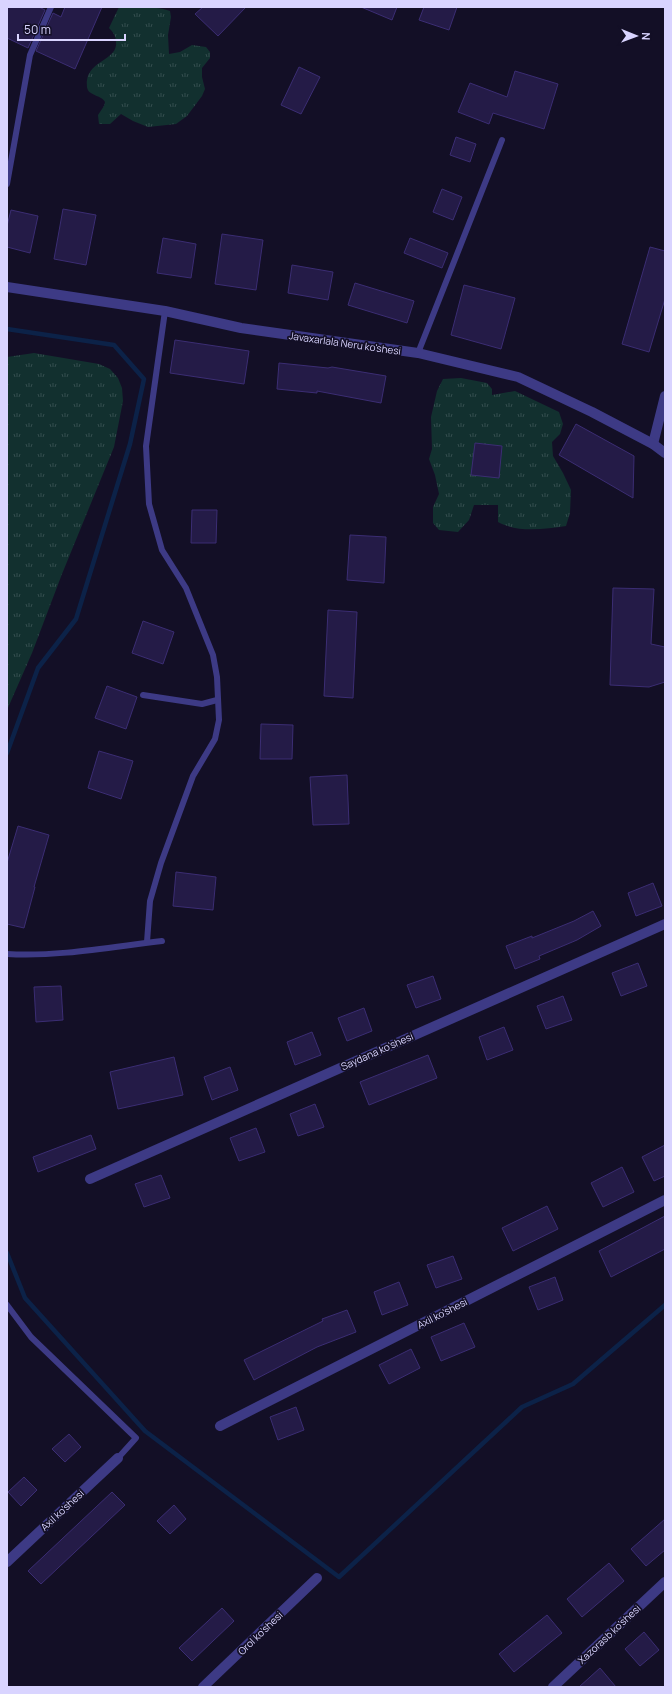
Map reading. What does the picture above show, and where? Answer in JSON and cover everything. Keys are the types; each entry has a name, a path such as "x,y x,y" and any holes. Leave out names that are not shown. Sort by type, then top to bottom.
{"street":[{"name":"Javaxarlala Neru ko'shesi","path":"7,287 165,311 241,328 418,353 518,378 592,412 653,444 665,453"},
{"path":"653,444 665,396"},
{"name":"Saydana ko'shesi","path":"90,1179 665,924"},
{"name":"Axil ko'shesi","path":"220,1426 665,1200"},
{"name":"Axil ko'shesi","path":"7,1562 118,1458"},
{"name":"Orol ko'shesi","path":"203,1687 317,1578"},
{"name":"Xazorasb ko'shesi","path":"553,1687 665,1582"}],"lane":[{"path":"7,184 30,56 51,7"},
{"path":"418,353 502,140"},
{"path":"148,942 150,901 161,863 193,776 215,739 219,720 217,677 213,655 186,588 162,550 149,504 146,446 165,311"},
{"path":"143,695 202,704 218,700"},
{"path":"7,954 28,955 113,947 162,940"},
{"path":"7,1305 31,1337 136,1438 118,1458"}],"green space":[{"path":"119,7 153,8 170,11 171,17 168,35 169,54 180,52 192,45 206,47 210,52 210,58 202,68 202,77 205,89 202,96 187,116 176,124 148,127 121,114 110,124 99,124 98,115 105,102 88,90 88,78 91,71 112,53 115,48 115,37 109,28"},
{"path":"34,353 99,364 110,369 118,378 122,388 123,401 114,447 62,574 32,653 7,710 7,357"},
{"path":"461,378 487,383 492,389 492,395 515,391 559,412 563,424 560,434 552,442 553,456 571,490 570,513 566,526 531,529 514,528 498,522 498,505 474,505 469,520 458,532 439,530 433,523 433,507 439,494 435,475 429,459 432,449 431,417 437,391 443,379"}],"building":[{"path":"7,7 39,7 45,10 28,48 7,38"},
{"path":"65,7 102,7 75,69 36,51 53,13 61,17"},
{"path":"203,7 246,7 218,36 195,14"},
{"path":"361,7 397,7 392,20"},
{"path":"424,7 457,7 449,30 419,20"},
{"path":"299,67 320,77 301,114 281,105"},
{"path":"515,71 558,84 544,129 493,113 489,124 458,112 470,83 507,97"},
{"path":"456,137 476,144 470,162 450,155"},
{"path":"442,189 462,197 453,220 433,212"},
{"path":"63,209 96,215 86,265 54,259"},
{"path":"11,210 38,216 30,253 7,247 7,226"},
{"path":"222,234 263,240 256,290 215,284"},
{"path":"163,238 196,244 191,278 157,273"},
{"path":"410,238 448,253 442,268 404,253"},
{"path":"650,247 665,251 665,299 649,352 622,344"},
{"path":"292,265 333,272 328,300 288,293"},
{"path":"355,283 414,301 407,323 348,305"},
{"path":"464,285 515,298 501,349 451,335"},
{"path":"175,340 249,351 244,384 170,373"},
{"path":"279,363 328,368 332,367 386,376 381,403 317,391 317,393 277,389"},
{"path":"576,424 634,456 633,498 559,455"},
{"path":"475,443 502,446 499,478 471,475"},
{"path":"192,510 217,510 216,543 191,543"},
{"path":"350,535 386,537 384,583 347,580"},
{"path":"613,588 654,589 651,644 665,647 665,682 649,687 610,685"},
{"path":"328,610 357,612 353,698 324,696"},
{"path":"143,621 174,632 163,664 132,653"},
{"path":"107,686 137,697 126,729 95,718"},
{"path":"261,724 293,725 292,759 260,759"},
{"path":"99,751 133,761 121,799 88,788"},
{"path":"347,775 349,824 313,825 310,777"},
{"path":"18,826 49,835 24,928 7,924 7,863"},
{"path":"176,872 216,877 213,910 173,906"},
{"path":"653,883 662,906 636,916 628,893"},
{"path":"593,911 601,926 577,940 539,956 540,959 515,969 506,946 532,936 532,938 574,921"},
{"path":"638,963 647,986 621,996 612,973"},
{"path":"433,976 441,999 416,1008 407,985"},
{"path":"61,986 63,1020 36,1022 34,987"},
{"path":"563,996 572,1020 546,1029 537,1006"},
{"path":"364,1008 372,1031 347,1041 338,1018"},
{"path":"504,1027 513,1050 487,1060 479,1037"},
{"path":"312,1032 321,1055 295,1065 287,1042"},
{"path":"428,1055 437,1078 369,1105 360,1082"},
{"path":"174,1057 183,1095 118,1109 110,1072"},
{"path":"230,1067 238,1090 212,1100 204,1077"},
{"path":"315,1104 324,1127 298,1136 290,1114"},
{"path":"256,1128 265,1152 239,1161 230,1138"},
{"path":"91,1135 96,1149 38,1172 33,1157"},
{"path":"665,1145 665,1176 654,1181 642,1157"},
{"path":"622,1167 634,1192 603,1207 591,1183"},
{"path":"161,1175 170,1198 144,1207 135,1184"},
{"path":"547,1206 558,1229 513,1251 502,1228"},
{"path":"665,1216 665,1249 611,1277 599,1251"},
{"path":"453,1256 462,1279 436,1288 427,1265"},
{"path":"555,1277 563,1300 538,1310 529,1287"},
{"path":"399,1282 408,1305 382,1315 374,1292"},
{"path":"347,1310 356,1332 317,1347 254,1380 244,1360 323,1321 322,1319"},
{"path":"464,1323 475,1347 441,1361 431,1337"},
{"path":"411,1349 420,1368 389,1384 379,1365"},
{"path":"296,1407 304,1430 278,1440 270,1417"},
{"path":"69,1434 81,1447 65,1462 52,1449"},
{"path":"24,1477 37,1490 21,1506 8,1492"},
{"path":"112,1492 125,1505 41,1584 28,1571"},
{"path":"174,1505 186,1519 170,1534 157,1521"},
{"path":"665,1519 665,1550 646,1566 631,1549"},
{"path":"609,1563 624,1581 582,1617 567,1599"},
{"path":"222,1608 234,1621 192,1661 179,1648"},
{"path":"547,1615 562,1633 514,1672 499,1654"},
{"path":"644,1632 659,1650 640,1666 625,1649"},
{"path":"600,1668 616,1687 579,1687"}],"waterway":[{"path":"7,329 114,345 144,379 130,444 76,619 38,668 7,753"},
{"path":"7,1253 25,1298 145,1431 339,1577 522,1407 573,1384 665,1305"}]}
